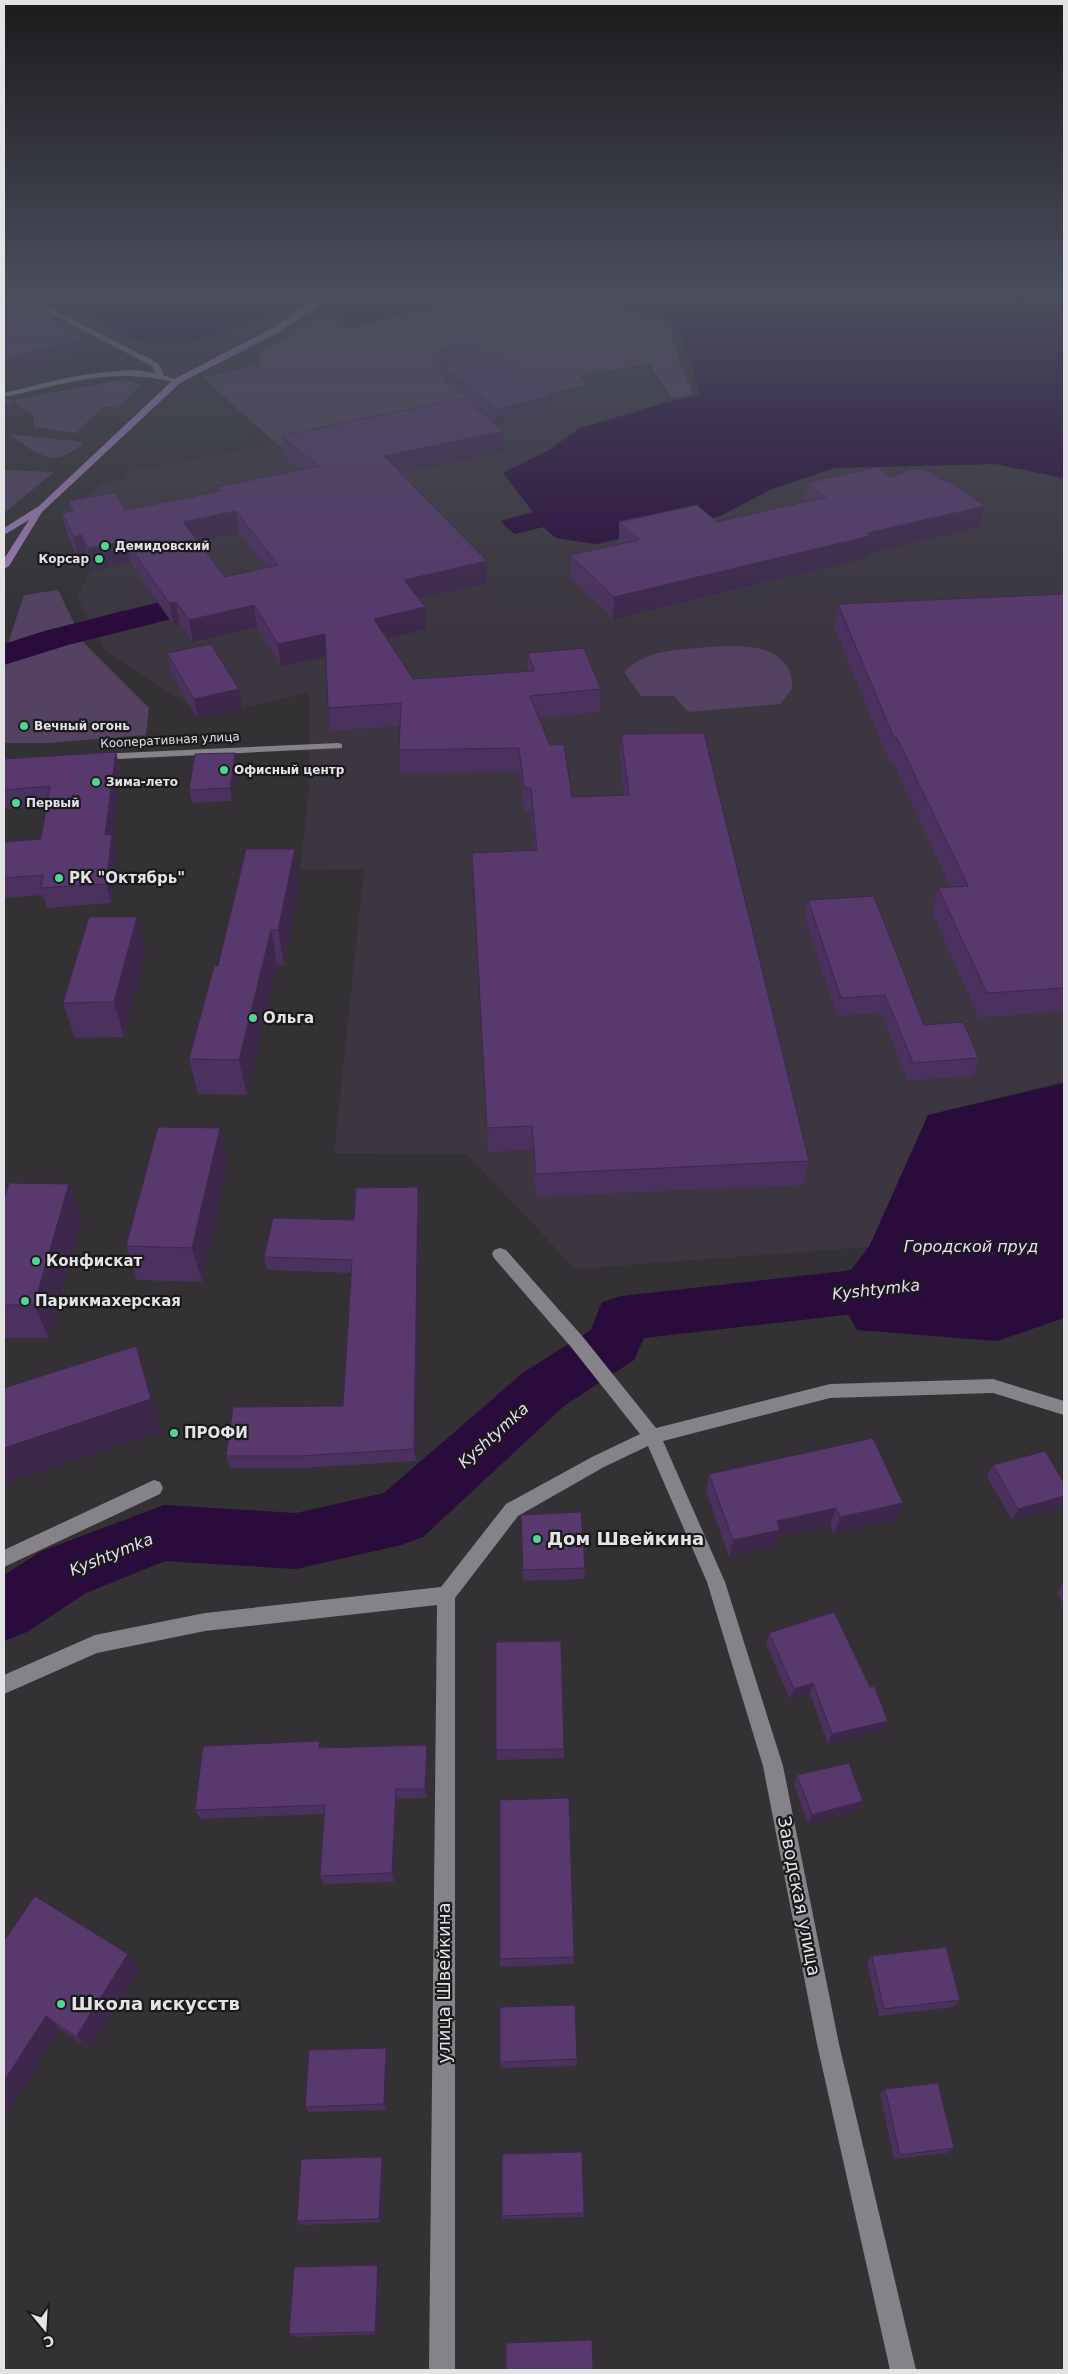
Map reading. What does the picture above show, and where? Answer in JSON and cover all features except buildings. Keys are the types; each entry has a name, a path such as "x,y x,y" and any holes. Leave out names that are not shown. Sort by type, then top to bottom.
{"main road":[{"path":"4,532 42,508 152,405"},
{"path":"4,566 42,508"}],"street":[{"name":"Кооперативная улица","path":"81,758 338,746"},
{"name":"Заводская улица","path":"500,1254 577,1342 652,1436 716,1582 773,1766 828,2044 874,2237 903,2370"},
{"path":"4,1684 95,1644 104,1642 205,1622 446,1595 512,1510 598,1462 652,1436 830,1391 993,1386 1064,1408"},
{"path":"4,1558 154,1488"},
{"name":"улица Швейкина","path":"442,2370 446,1595"}],"shaded area":[{"path":"15,405 121,405 118,408 104,406 76,433 34,427 33,413"},
{"path":"233,405 496,405 289,450 277,444"},
{"path":"507,405 658,405 578,429 549,450 503,473 533,512 502,520 507,528 515,534 543,527 556,538 596,544 720,516 772,489 834,468 995,464 1064,478 1064,1081 928,1115 869,1247 575,1269 467,1154 334,1153 364,869 300,870 309,787 309,693 206,716 104,650 77,598 90,572 144,560 73,522 65,512 103,483 127,479 126,472 275,444 287,452"},
{"path":"8,434 84,442 63,456 54,457 37,453"},
{"path":"4,470 54,472 4,513"},
{"path":"58,590 84,643 149,708 146,735 48,743 4,743 4,655 24,595"},
{"path":"706,647 752,647 773,654 782,660 789,670 792,689 780,704 688,712 674,696 641,696 624,672 633,664 652,655 662,652"}],"water":[{"path":"658,405 1064,405 1064,478 995,464 834,468 772,489 720,516 596,544 556,538 543,527 515,534 501,521 533,512 503,473 549,450 578,429"},
{"path":"125,610 131,624 67,640 4,660 4,645"},
{"name":"Городской пруд","path":"1064,1083 1064,1318 997,1341 857,1330 835,1290 869,1247 928,1115"}],"waterway":[{"path":"4,655 56,638 164,611"},
{"name":"Kyshtymka","path":"4,1611 64,1572 164,1533 296,1541 401,1517 544,1389 614,1344 622,1318 906,1286"}],"place":[{"name":"Демидовский","path":"105,546"},
{"name":"Корсар","path":"99,559"},
{"name":"Вечный огонь","path":"24,726"},
{"name":"Офисный центр","path":"224,770"},
{"name":"Зима-лето","path":"96,782"},
{"name":"Первый","path":"16,803"},
{"name":"РК \"Октябрь\"","path":"59,878"},
{"name":"Ольга","path":"253,1018"},
{"name":"Конфискат","path":"36,1261"},
{"name":"Парикмахерская","path":"25,1301"},
{"name":"ПРОФИ","path":"174,1433"},
{"name":"Дом Швейкина","path":"537,1539"},
{"name":"Школа искусств","path":"61,2004"}]}
